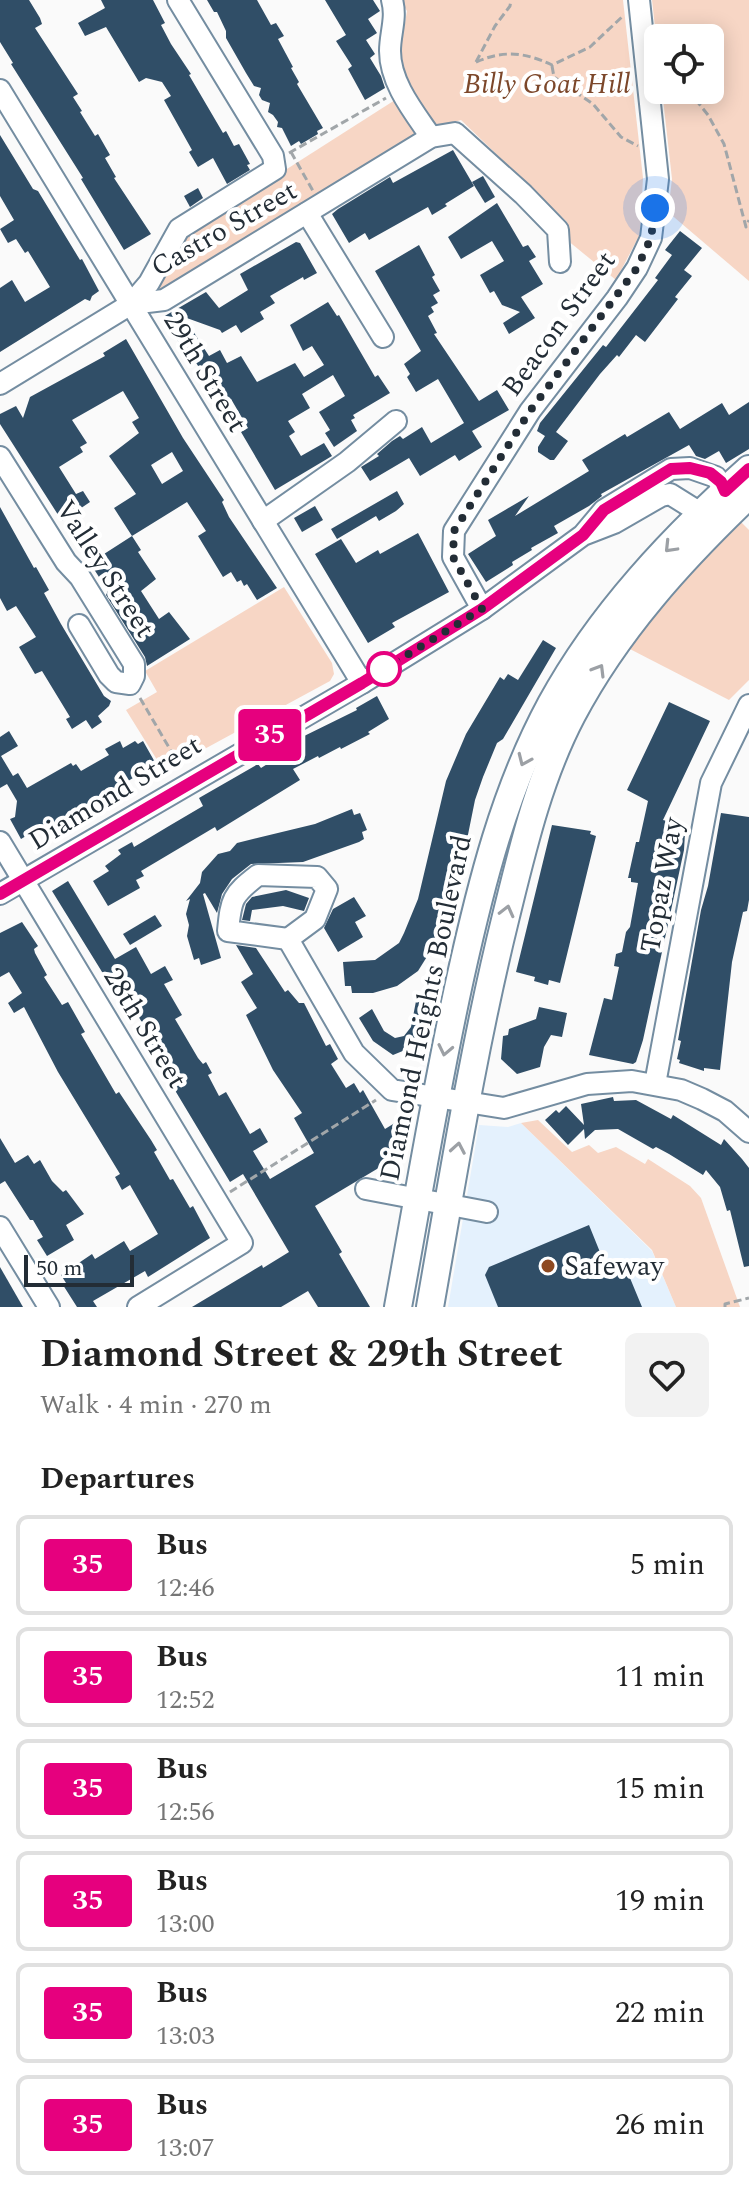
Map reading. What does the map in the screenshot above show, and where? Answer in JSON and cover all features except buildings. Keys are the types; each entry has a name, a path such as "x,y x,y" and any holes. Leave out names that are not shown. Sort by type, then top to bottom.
{"main road":[{"name":"Diamond Heights Boulevard","path":"398,1307 436,1098 487,865 510,791 552,702 602,625 638,581 737,493 749,469"},
{"name":"Diamond Heights Boulevard","path":"430,1307 489,987 526,833 560,742 604,661 714,516"}],"street":[{"path":"131,304 149,283 179,229 275,169 283,157 178,0"},
{"path":"392,0 395,11 390,54 400,90 431,137 455,133 558,230 560,262"},
{"name":"Beacon Street","path":"482,609 453,557 454,531 530,411 637,268 651,238 658,179 639,3"},
{"name":"29th Street","path":"0,90 362,683"},
{"name":"Castro Street","path":"0,384 131,304 164,300 431,137"},
{"path":"314,209 383,337"},
{"path":"263,521 347,462 396,421"},
{"name":"Valley Street","path":"0,457 134,664 130,684 116,682 109,675 79,625"},
{"name":"Diamond Street","path":"0,894 189,781 362,683 482,609 583,535 604,510 671,469 690,468 710,473 737,493"},
{"name":"Diamond Street","path":"583,535 670,494 688,507 714,516"},
{"name":"Topaz Way","path":"655,1084 711,783 749,705"},
{"name":"28th Street","path":"0,842 242,1243 138,1307"},
{"path":"258,875 317,877 327,889 315,919 288,939 228,931 230,902 243,886 258,875"},
{"path":"288,939 354,1053 392,1090 504,1108 587,1084 632,1081 655,1084 702,1099 725,1111 749,1132"},
{"path":"366,1189 487,1212"},
{"path":"0,1227 49,1307"}],"path":[{"path":"511,0 476,62 491,55 529,54 552,65"},
{"path":"552,65 590,47 615,21 639,3"},
{"path":"552,65 554,77 593,104 621,137 656,153"},
{"path":"314,209 283,157 390,96"},
{"path":"699,104 724,144 746,227 749,220"},
{"path":"130,684 189,781"},
{"path":"216,1200 392,1090"},
{"path":"725,1306 749,1298"}],"shaded area":[{"path":"521,1123 652,1251 676,1307 448,1307 479,1125 508,1127"}],"green space":[{"name":"Billy Goat Hill","path":"400,0 623,0 643,178 640,234 616,280 567,240 567,222 461,120 437,127 409,88 400,53 407,11"},
{"path":"652,0 749,0 749,281 668,212 672,179 664,104 724,104 724,24 655,24"},
{"path":"395,100 416,135 170,289 150,292 182,236"},
{"path":"738,519 749,530 749,680 729,700 624,646"},
{"path":"284,587 332,663 334,674 330,681 164,771 126,710 157,692 145,671"},
{"path":"538,1120 572,1152 589,1145 598,1153 616,1147 645,1164 648,1159 690,1186 701,1198 740,1307 676,1307 652,1250 521,1123"}],"bus line":[{"name":"35","path":"0,894 189,781 362,683 482,609 583,535 604,510 671,469 681,467 710,473 721,482 725,491 749,469"}],"place":[{"name":"Safeway","path":"548,1266"}],"route":[{"path":"384,669 482,609 453,557 451,544 454,531 546,388 637,268 651,238 655,208"}]}
